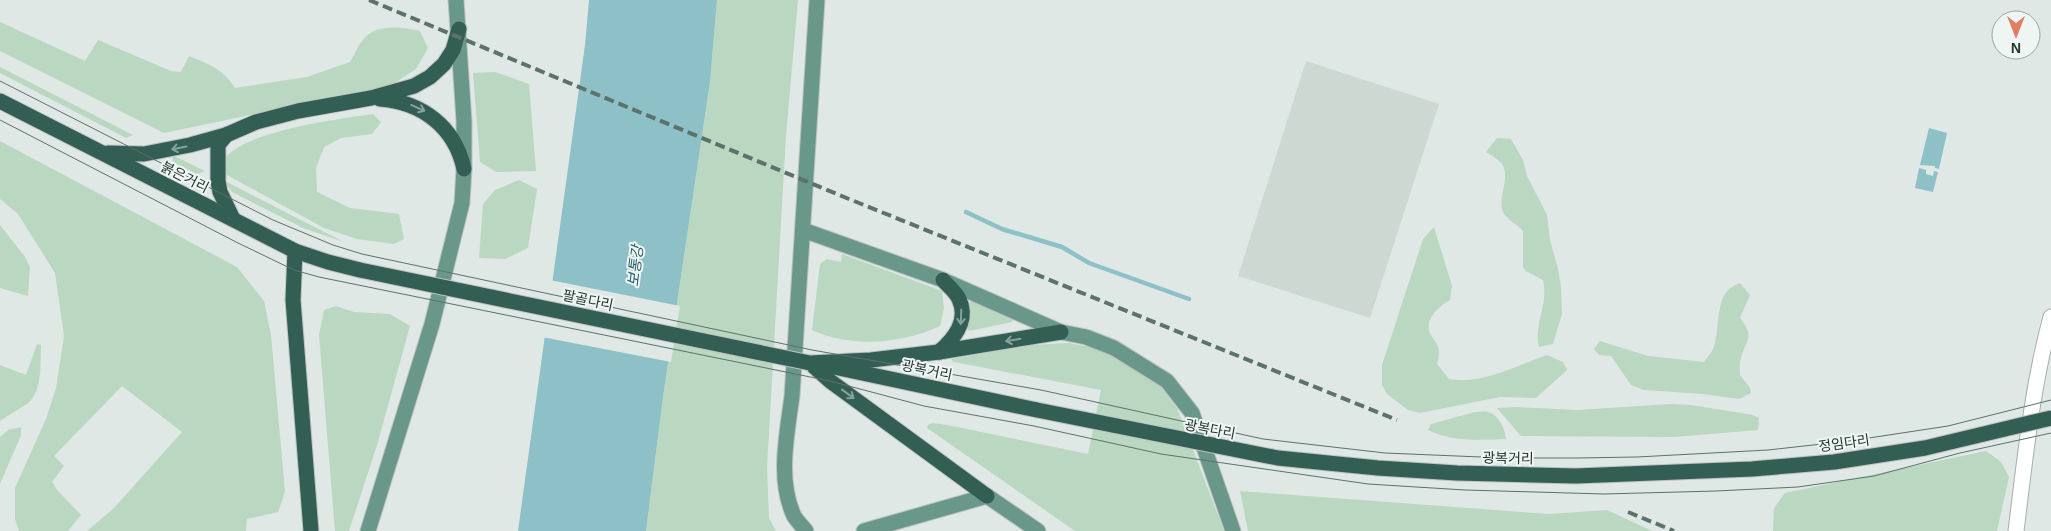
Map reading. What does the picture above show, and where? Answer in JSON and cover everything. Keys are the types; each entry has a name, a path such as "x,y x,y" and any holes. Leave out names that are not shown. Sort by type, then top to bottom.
{"highway":[{"path":"103,153 144,154 190,145 226,135 256,122 298,111 371,98 414,86 430,77 444,64 453,50 459,29"},
{"path":"371,98 391,100 410,105 427,113 440,124 452,139 461,154 464,169"},
{"name":"붉은거리","path":"0,101 295,251 360,270"},
{"path":"226,135 218,145 218,182 233,220"},
{"path":"295,251 293,300 311,531"},
{"name":"팔골다리","path":"360,270 810,362"},
{"path":"940,352 953,340 961,324 962,311 958,298 943,280"},
{"path":"810,362 872,360 940,352 1061,332"},
{"path":"810,362 830,381 987,496"},
{"name":"광복거리","path":"810,362 1037,410"},
{"name":"광복다리","path":"1037,410 1278,458 1378,468"},
{"name":"정임다리","path":"1638,475 1752,469 1834,462 1925,448 2051,418"},
{"name":"광복거리","path":"1378,468 1516,475 1638,475"}],"main road":[{"path":"368,531 432,324 462,203 464,169 463,113 456,0"},
{"path":"806,531 795,518 786,495 785,458 792,396 817,0"},
{"path":"803,230 943,280 1061,332 1086,337 1114,348 1167,381 1192,413 1233,531"},
{"path":"864,531 987,496 1038,531"}],"street":[{"path":"2016,531 2038,375 2051,317"}],"shaded area":[{"path":"1306,61 1439,104 1370,318 1238,276"}],"green space":[{"path":"717,0 798,0 786,135 767,468 769,518 776,531 646,531 663,397 710,82"},
{"path":"0,22 85,61 98,40 171,71 181,72 189,56 209,65 226,76 235,88 307,77 350,62 367,35 381,29 405,28 420,31 428,48 416,69 390,86 164,133 0,51"},
{"path":"0,67 133,135 126,138 0,73"},
{"path":"495,72 529,84 536,171 496,172 480,162 473,73"},
{"path":"373,114 381,122 372,134 341,138 324,147 316,168 317,192 350,208 399,214 404,239 394,244 357,239 324,228 225,174 224,159 235,149 251,141 293,128"},
{"path":"1497,138 1511,139 1523,160 1527,176 1547,215 1550,240 1561,287 1562,314 1553,344 1539,347 1538,331 1544,298 1543,280 1526,271 1523,267 1523,231 1503,212 1504,169 1501,162 1486,152"},
{"path":"0,141 237,267 264,301 271,335 285,492 278,512 247,519 246,531 87,531 114,508 182,432 122,386 54,456 64,466 52,482 57,490 81,515 68,531 19,531 15,519 15,488 46,419 56,388 64,336 55,273 18,214 0,199"},
{"path":"172,155 205,171 197,174 173,162"},
{"path":"223,180 344,242 303,228 232,192"},
{"path":"519,180 537,189 528,248 505,259 479,258 483,204 495,190"},
{"path":"0,225 25,257 30,267 28,296 0,288"},
{"path":"1434,227 1452,286 1450,300 1435,312 1429,326 1430,334 1439,349 1437,364 1449,379 1461,380 1486,377 1547,355 1563,362 1567,370 1536,398 1500,397 1420,413 1408,410 1387,394 1382,385 1382,365 1423,239"},
{"path":"842,254 942,291 944,308 940,326 909,337 876,342 843,340 812,330 820,264 827,259 841,262"},
{"path":"1740,283 1750,295 1740,318 1747,330 1748,338 1740,360 1740,375 1750,388 1751,393 1739,399 1703,394 1644,390 1631,385 1611,356 1599,355 1594,349 1600,341 1648,356 1704,362 1713,349 1716,340 1719,311 1725,294"},
{"path":"970,302 975,302 1013,317 1012,322 969,331 967,329 968,305"},
{"path":"336,306 354,312 390,314 410,326 377,445 349,531 335,531 319,335 324,310"},
{"path":"1069,343 1104,350 1159,384 1177,408 1224,531 1075,531 927,428 928,425 933,423 947,425 1088,454 1101,390 954,362 951,359 1032,345"},
{"path":"37,344 41,345 41,360 40,377 36,392 27,404 0,421 0,365 26,375"},
{"path":"1671,404 1691,405 1753,415 1759,418 1758,430 1674,437 1521,436 1497,408 1577,410"},
{"path":"1475,412 1487,412 1495,416 1503,427 1506,439 1476,440 1447,437 1428,430 1431,424"},
{"path":"21,427 21,435 0,484 0,437 8,430"},
{"path":"1986,451 2001,462 2009,477 1997,531 1773,531 1774,508 1785,493"},
{"path":"1240,491 1549,514 1607,510 1652,531 1248,531"}],"water":[{"name":"보통강","path":"589,0 717,0 710,82 663,397 646,531 518,531 585,45"},
{"path":"1929,128 1947,133 1939,169 1935,168 1935,166 1920,165"},
{"path":"1919,168 1926,170 1926,174 1933,176 1934,171 1938,172 1933,192 1915,188"}],"pier":[{"path":"550,280 680,306 671,362 542,337"}],"waterway":[{"path":"966,212 1002,229 1062,247 1089,263 1189,299"}],"tram line":[{"path":"0,81 273,220 333,245 362,254 812,350 1041,390 1263,439 1385,453 1505,458 1637,457 1768,450 1849,441 1948,426 2051,400"},
{"path":"0,120 294,270 319,277 830,381 924,406 1034,426 1161,454 1368,484 1465,490 1604,494 1798,487 1874,476 1960,453 2051,433"}],"railway":[{"path":"369,0 849,199 1397,420"},
{"path":"1628,512 1674,531"}]}
